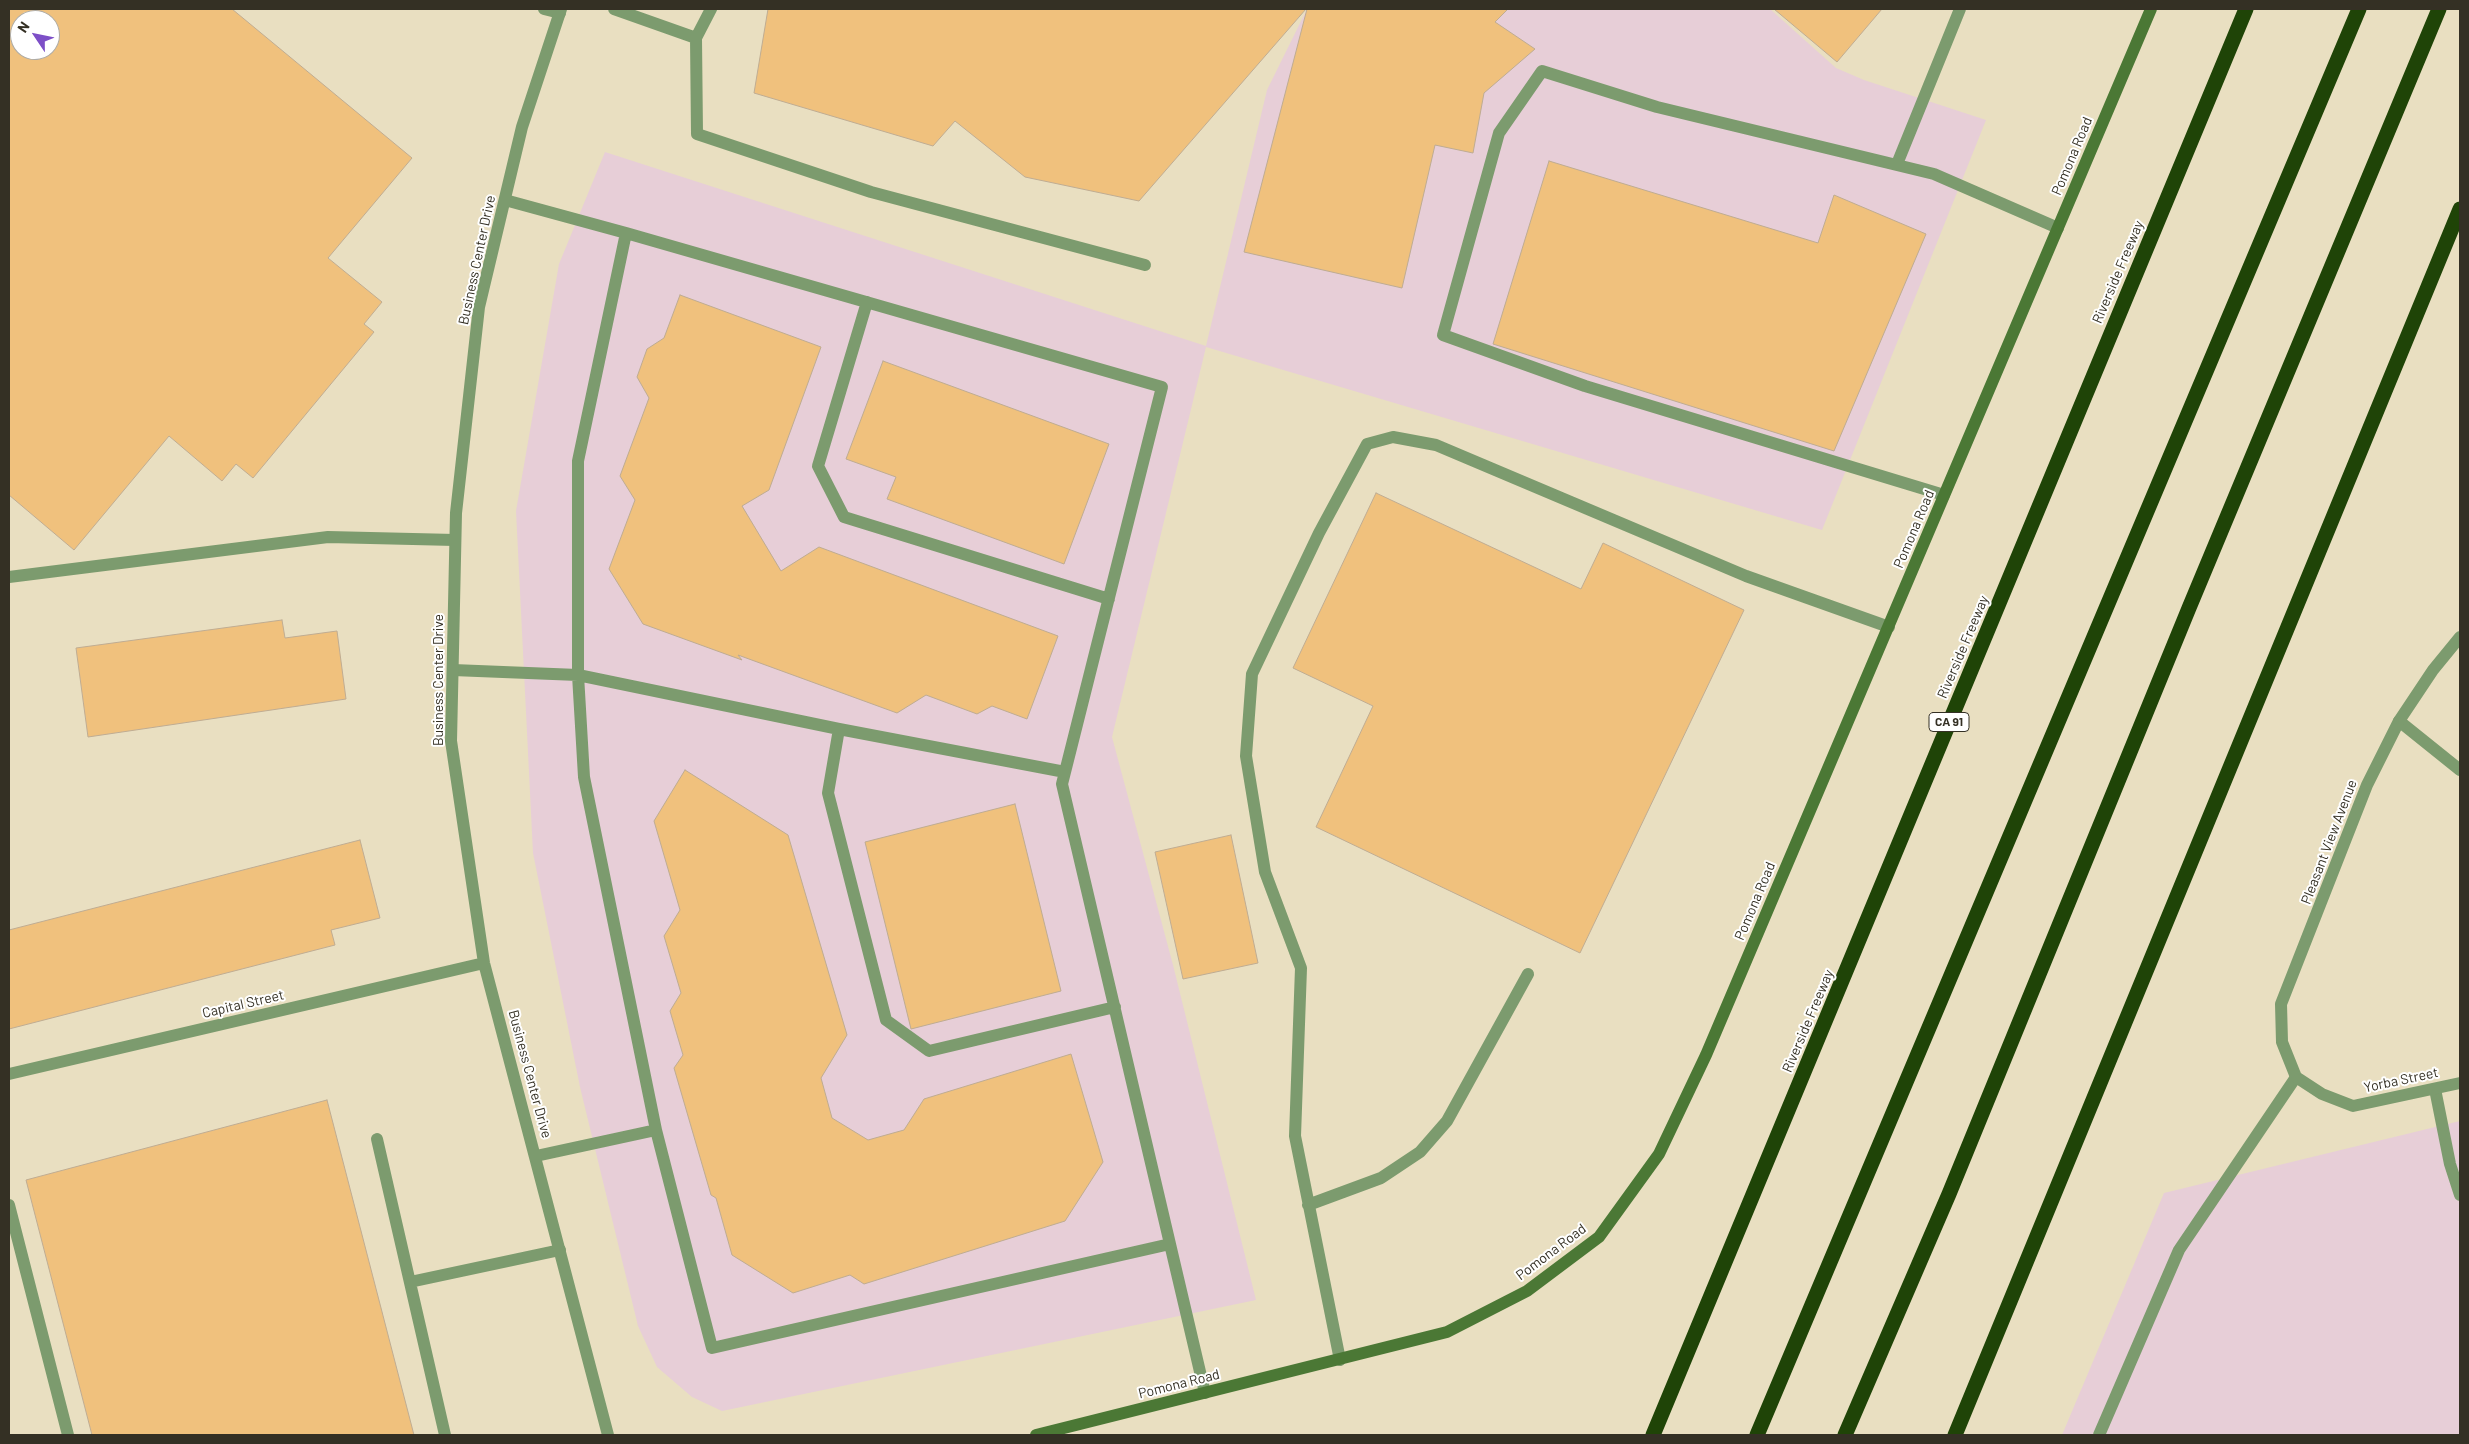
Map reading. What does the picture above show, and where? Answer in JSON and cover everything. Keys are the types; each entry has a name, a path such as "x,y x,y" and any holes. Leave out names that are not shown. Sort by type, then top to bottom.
{"highway":[{"name":"Riverside Freeway","path":"1653,1435 2246,9"},
{"path":"1757,1435 2359,9"},
{"path":"1845,1435 1949,1194 2189,608 2439,9"},
{"path":"1955,1435 2460,209"}],"main road":[{"name":"Pomona Road","path":"1036,1435 1447,1332 1527,1291 1598,1237 1659,1154 1706,1055 2151,9"}],"street":[{"path":"544,9 561,11"},
{"path":"614,9 696,38"},
{"path":"711,9 696,38 698,134 871,192 1145,266"},
{"path":"1897,164 1960,9"},
{"name":"Business Center Drive","path":"561,11 522,127 479,307 456,513 451,741 484,963 608,1435"},
{"path":"1944,495 1585,386 1444,335 1499,133 1542,71 1657,107 1934,174 2058,228"},
{"path":"505,200 1162,387 1062,784 1205,1393"},
{"path":"626,233 578,461 578,675 584,777 656,1130 712,1348 1170,1244"},
{"path":"867,302 818,466 844,517 1109,599"},
{"path":"1340,1360 1295,1136 1301,968 1265,872 1246,756 1252,674 1319,533 1367,444 1393,437 1436,444 1746,576 1888,627"},
{"path":"9,577 328,538 455,540"},
{"name":"Pleasant View Avenue","path":"2296,1077 2282,1042 2281,1004 2367,785 2399,721 2433,670 2460,637"},
{"path":"453,670 578,675 839,730 1065,772"},
{"path":"2399,721 2460,770"},
{"path":"839,730 828,792 886,1020 929,1051 1115,1007"},
{"name":"Capital Street","path":"9,1074 484,963"},
{"path":"1308,1205 1381,1178 1420,1152 1447,1121 1528,974"},
{"path":"2099,1435 2178,1250 2296,1077"},
{"name":"Yorba Street","path":"2296,1077 2322,1094 2353,1106 2460,1083"},
{"path":"2435,1089 2450,1164 2460,1196"},
{"path":"536,1156 656,1130"},
{"path":"376,1139 445,1435"},
{"path":"9,1205 68,1435"},
{"path":"410,1282 560,1250"}],"shaded area":[{"path":"1307,9 1770,9 1836,68 1864,80 1986,120 1822,530 1206,347 1112,737 1173,965 1256,1300 722,1411 692,1397 657,1367 638,1326 580,1087 533,853 516,511 559,264 605,152 1206,346 1267,90"},
{"path":"2460,1121 2460,1435 2062,1435 2164,1193"}],"building":[{"path":"9,9 232,9 412,158 328,258 382,302 364,324 374,332 253,478 236,464 222,481 169,436 74,550 9,495"},
{"path":"768,9 1306,9 1139,201 1025,177 955,121 933,146 754,93"},
{"path":"1307,9 1508,9 1495,22 1535,49 1484,93 1473,153 1435,145 1402,288 1244,252"},
{"path":"1774,9 1882,9 1837,62"},
{"path":"1549,161 1818,243 1834,195 1926,234 1834,451 1493,344"},
{"path":"680,295 821,347 769,490 742,506 781,571 819,547 1058,636 1027,719 992,706 977,714 926,695 897,713 738,655 742,660 643,624 609,569 635,500 620,476 649,398 637,377 647,349 664,338"},
{"path":"883,361 1109,444 1064,564 887,499 896,477 846,459"},
{"path":"1376,493 1581,589 1603,543 1744,610 1580,953 1316,827 1373,706 1293,668"},
{"path":"282,620 285,638 337,631 346,699 88,737 76,648"},
{"path":"685,770 788,835 847,1035 821,1078 832,1118 868,1140 904,1130 924,1099 1071,1054 1103,1162 1065,1221 864,1284 850,1275 793,1293 732,1255 716,1198 711,1195 674,1068 683,1055 670,1011 681,993 664,936 680,910 654,821"},
{"path":"1015,804 1061,991 911,1029 865,842"},
{"path":"1231,835 1258,963 1183,979 1155,852"},
{"path":"360,840 380,918 331,930 335,945 9,1029 9,930"},
{"path":"327,1100 414,1435 92,1435 26,1180"}]}
